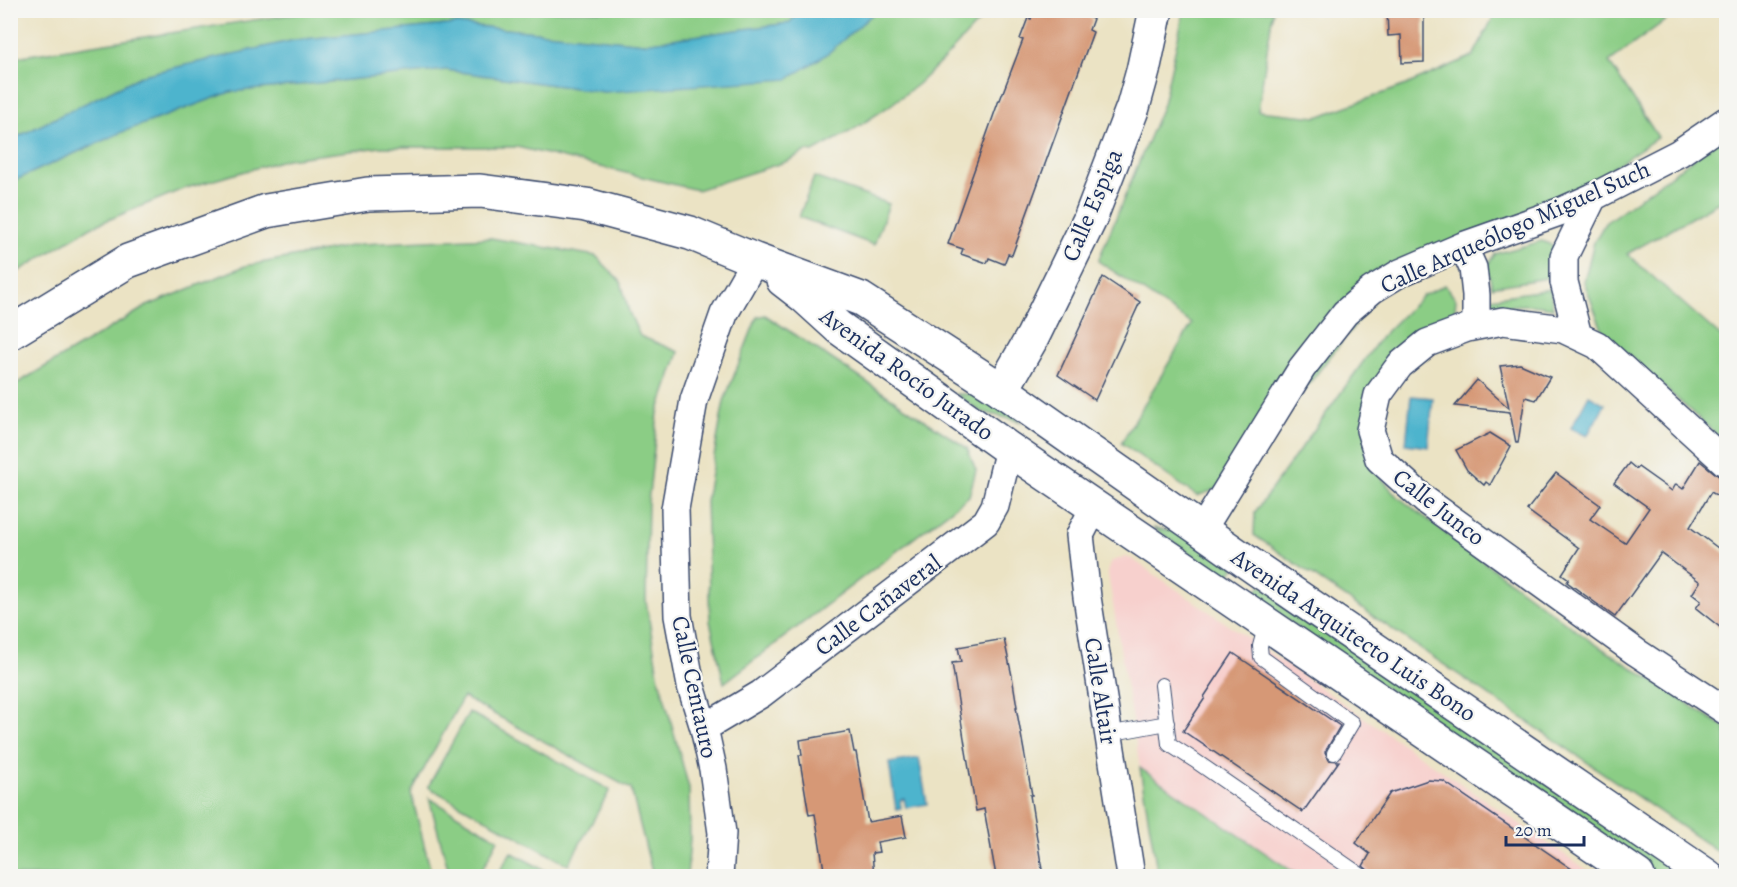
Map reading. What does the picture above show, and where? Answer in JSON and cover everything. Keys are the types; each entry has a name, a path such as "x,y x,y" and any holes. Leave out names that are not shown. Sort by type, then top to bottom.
{"main road":[{"name":"Calle Espiga","path":"1002,390 1033,336 1090,219 1133,106 1156,10"},
{"name":"Avenida Rocío Jurado","path":"10,333 128,261 266,211 368,194 480,191 586,205 690,233 861,299 1002,390"},
{"name":"Avenida Rocío Jurado","path":"755,260 806,297 838,327 1009,449"},
{"name":"Avenida Rocío Jurado","path":"806,297 839,307 965,387 1002,390"},
{"name":"Avenida Arquitecto Luis Bono","path":"1002,390 1707,876"},
{"name":"Avenida Arquitecto Luis Bono","path":"1009,449 1638,876"}],"street":[{"name":"Calle Arqueólogo Miguel Such","path":"1202,530 1302,368 1345,313 1372,290 1400,273 1463,246 1538,220 1593,197 1679,153 1726,121"},
{"path":"1578,336 1564,282 1564,256 1593,197"},
{"path":"1538,220 1549,228 1564,256"},
{"path":"1463,246 1473,268 1476,326"},
{"name":"Calle Centauro","path":"719,876 722,833 713,769 704,728 691,686 678,616 675,509 694,400 724,314 755,260"},
{"name":"Calle Junco","path":"1726,463 1597,345 1563,329 1503,321 1476,326 1427,343 1400,365 1378,395 1370,430 1379,459 1426,501 1636,652 1726,711"},
{"name":"Calle Cañaveral","path":"704,728 761,694 986,522 996,506 1009,449"},
{"name":"Calle Altair","path":"1095,508 1080,535 1087,597 1131,876"}],"lane":[{"path":"1266,624 1260,646 1261,657 1352,723 1334,753"},
{"path":"1162,685 1169,744 1362,876"},
{"path":"1108,734 1167,723"}],"shaded area":[{"path":"1125,557 1132,559 1596,876 1299,876 1140,768 1108,574 1112,561"}],"green space":[{"path":"301,11 802,11 789,23 644,43 456,24 295,40 143,75 11,140 10,58"},
{"path":"876,11 989,11 918,84 853,130 813,152 806,151 788,161 697,190 517,147 381,147 287,159 183,189 91,227 11,276 11,182 122,132 230,92 446,70 604,92 827,54"},
{"path":"1184,11 1273,11 1258,111 1317,117 1406,85 1473,56 1494,16 1500,11 1678,11 1609,62 1658,137 1576,192 1399,268 1231,484 1197,496 1121,443 1192,324 1098,261 1163,104"},
{"path":"1726,135 1726,198 1627,254 1726,341 1726,443 1603,332 1584,282 1594,242 1605,223"},
{"path":"814,177 889,204 874,245 799,217"},
{"path":"491,238 596,256 621,282 629,312 640,336 679,352 658,413 648,503 646,601 658,674 689,788 690,839 687,876 653,876 631,789 463,697 411,793 432,876 11,876 11,387 147,306 245,266 361,244"},
{"path":"1542,241 1554,246 1552,277 1492,287 1487,266 1495,254"},
{"path":"1445,285 1456,300 1454,317 1422,331 1391,357 1370,465 1397,496 1592,642 1726,728 1726,857 1254,535 1255,512 1381,337 1422,296"},
{"path":"1550,289 1553,308 1520,305 1503,307 1487,313 1491,298"},
{"path":"765,315 967,448 976,470 969,496 724,683 710,621 706,501 724,401 757,317"},
{"path":"956,394 986,394 1022,422 979,411"},
{"path":"1153,528 1183,532 1235,567 1227,579"},
{"path":"1261,585 1687,876 1659,876 1253,597"},
{"path":"469,712 610,790 568,865 428,787"},
{"path":"1140,768 1299,876 1158,876"},
{"path":"429,798 498,839 479,876 450,876"},
{"path":"511,852 555,876 497,876"}],"water":[{"path":"802,10 876,11 827,54 788,79 604,92 446,70 230,92 122,132 11,182 11,140 143,75 295,40 456,24 644,43 789,23"},
{"path":"1589,395 1605,404 1587,436 1571,428"},
{"path":"1411,396 1433,398 1428,447 1406,444"},
{"path":"919,758 927,804 906,808 904,799 900,800 901,808 896,809 889,763"}],"building":[{"path":"1034,10 1069,10 1093,19 1089,30 1093,32 1012,255 1008,254 1004,264 989,258 987,263 961,254 963,249 948,244 999,100 1023,40 1020,39 1028,18 1031,19"},
{"path":"1387,10 1424,10 1424,62 1402,63 1401,35 1388,36"},
{"path":"1103,277 1140,302 1095,400 1058,375"},
{"path":"1520,364 1550,377 1536,400 1525,397 1518,443 1516,443 1510,412 1455,406 1477,380 1509,408 1500,366"},
{"path":"1490,433 1511,446 1490,485 1486,482 1484,485 1467,470 1456,450"},
{"path":"1700,461 1726,482 1726,501 1711,492 1690,527 1726,554 1726,632 1696,608 1701,601 1692,594 1700,582 1661,553 1615,617 1567,582 1569,579 1562,574 1579,548 1527,510 1556,473 1600,505 1590,519 1625,543 1649,508 1614,483 1629,463 1672,491 1676,484 1683,489"},
{"path":"1004,639 1032,795 1030,795 1043,876 996,876 984,809 976,811 966,751 952,663 961,662 958,647"},
{"path":"1233,653 1340,726 1325,752 1329,760 1339,761 1303,812 1183,731"},
{"path":"850,731 854,752 856,752 868,822 902,816 906,837 877,842 879,852 872,853 874,876 825,876 815,814 809,815 799,755 802,755 800,740"},
{"path":"1428,780 1443,781 1582,876 1371,876 1363,866 1370,854 1356,843 1390,793"}]}
